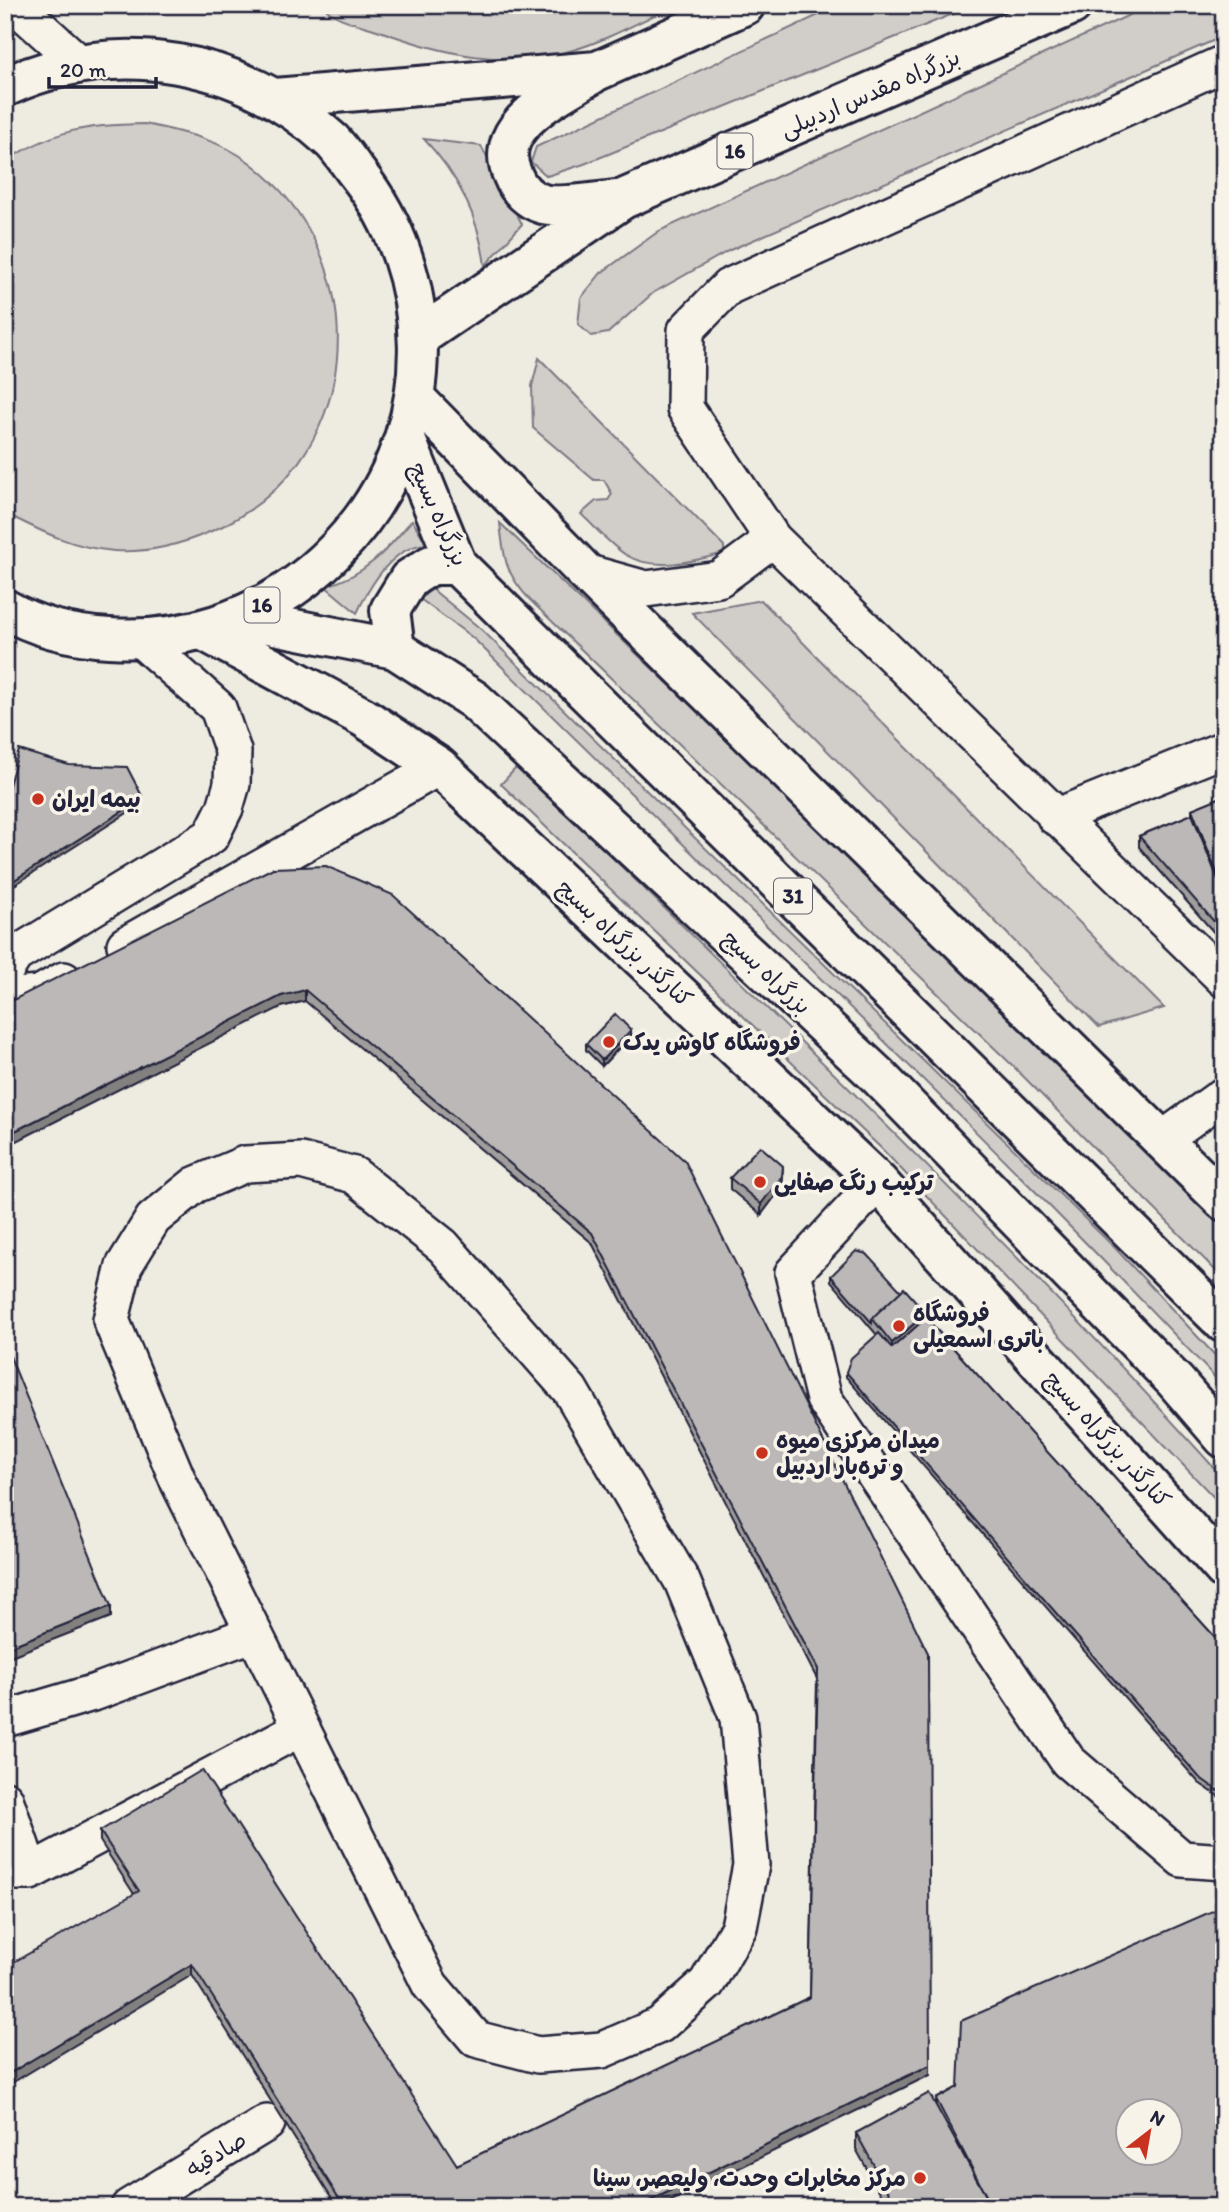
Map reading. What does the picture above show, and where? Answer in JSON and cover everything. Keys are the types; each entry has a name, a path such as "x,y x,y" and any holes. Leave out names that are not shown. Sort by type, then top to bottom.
{"main road":[{"name":"16","path":"275,98 597,71 746,5"},
{"name":"بزرگراه مقدس اردبیلی","path":"419,337 623,199 1072,5"},
{"name":"16","path":"9,614 77,634 140,639 202,630 239,618 294,588 342,547 380,497 406,440 416,399 419,337 407,265 378,199 333,142 275,98 212,71 146,58 78,62 16,75"},
{"path":"597,71 528,116 511,137 506,163 519,190 544,205 623,199"},
{"path":"416,399 585,572 1224,1201"},
{"name":"بزرگراه بسیج","path":"406,440 457,565 1224,1323"},
{"path":"395,649 390,610 409,579 431,565 457,565"},
{"name":"بزرگراه بسیج","path":"239,618 395,649 474,700 877,1075 1175,1381 1224,1438"},
{"name":"کنارگذر بزرگراه بسیج","path":"202,630 363,717 439,767 878,1182 1224,1569"}],"street":[{"path":"15,5 78,62"},
{"path":"1224,63 727,287 686,330 685,408 773,539 1224,979"},
{"path":"585,572 646,589 719,579 773,539"},
{"path":"5,971 15,955 211,836 225,808 232,784 233,751 218,708 140,639"},
{"path":"1055,817 1224,749"},
{"path":"5,997 39,994 439,767"},
{"path":"1163,1139 1224,1095"},
{"path":"301,1161 354,1175 443,1246 570,1390 682,1580 738,1718 751,1865 739,1927 707,1983 660,2025 602,2050 538,2055 476,2039 430,1985 301,1728 179,1483 111,1320 124,1266 153,1219 195,1185 246,1164 301,1161"},
{"path":"878,1182 793,1273 824,1399 1068,1760 1182,1859 1224,1862"},
{"path":"5,1719 96,1692 254,1633"},
{"path":"5,1799 18,1872 301,1728"},
{"name":"صادقیه","path":"129,2207 267,2123"}],"shaded area":[{"path":"322,5 676,5 573,50 548,56 499,58 451,52 403,39 333,15"},
{"path":"840,5 975,5 584,164 547,176 531,162 536,147"},
{"path":"1151,5 1224,5 1224,36 730,250 653,293 608,333 591,336 578,324 581,298 601,273 659,231"},
{"path":"145,124 199,137 225,147 249,162 292,204 320,253 335,306 337,361 325,414 299,462 260,503 207,533 185,541 150,549 114,551 71,542 5,513 5,161 41,142 72,131"},
{"path":"424,139 481,146 522,224 485,266 478,231 465,198 447,167"},
{"path":"539,358 724,546 724,553 675,563 637,560 614,546 581,514 596,501 608,500 612,494 604,480 594,480 533,428 532,386"},
{"path":"412,520 427,544 415,546 393,559 376,579 357,613 325,586 363,569 384,551"},
{"path":"500,523 1068,1066 1224,1219 1224,1279 1012,1065 530,600 515,582 507,565"},
{"path":"432,589 482,630 1116,1249 1224,1365 1224,1387 1040,1196 852,1009 473,638 420,599"},
{"path":"761,600 1164,1008 1099,1027 692,613"},
{"path":"518,766 877,1116 1053,1295 1224,1479 1224,1508 883,1150 501,784"}],"building":[{"path":"19,750 69,765 127,767 143,798 5,886 5,799"},
{"path":"1224,796 1224,890 1192,809"},
{"path":"1192,814 1224,895 1224,933 1139,836"},
{"name":"میدان مرکزی میوه و تره‌بار اردبیل","path":"326,866 393,895 685,1161 928,1653 930,2065 637,2207 348,2207 340,2200 192,1964 5,2076 5,1967 139,1891 100,1831 202,1770 457,2165 810,1997 818,1669 592,1233 305,990 281,996 5,1136 5,1004 273,868"},
{"name":"فروشگاه کاوش یدک","path":"615,1014 631,1030 602,1060 586,1044"},
{"name":"ترکیب رنگ صفایی","path":"760,1146 783,1166 782,1176 761,1204 730,1178"},
{"path":"856,1251 867,1254 901,1291 872,1318 872,1323 831,1276"},
{"name":"فروشگاه باتری اسمعیلی","path":"904,1288 926,1313 892,1343 872,1318"},
{"path":"926,1318 1224,1647 1224,1795 1199,1777 846,1372 851,1358 879,1333 892,1348"},
{"path":"5,1344 111,1606 6,1648 5,1647"},
{"path":"1224,1906 1224,2207 992,2207 936,2099 958,2087 961,2021"},
{"name":"مرکز مخابرات وحدت، ولیعصر، سینا","path":"929,2093 992,2207 897,2207 856,2133"},
{"path":"342,2199 348,2207 326,2207"}],"place":[{"name":"بیمه ایران","path":"38,799"},
{"name":"فروشگاه کاوش یدک","path":"609,1042"},
{"name":"ترکیب رنگ صفایی","path":"760,1182"},
{"name":"فروشگاه باتری اسمعیلی","path":"899,1326"},
{"name":"میدان مرکزی میوه و تره‌بار اردبیل","path":"762,1453"},
{"name":"مرکز مخابرات وحدت، ولیعصر، سینا","path":"920,2178"}]}
